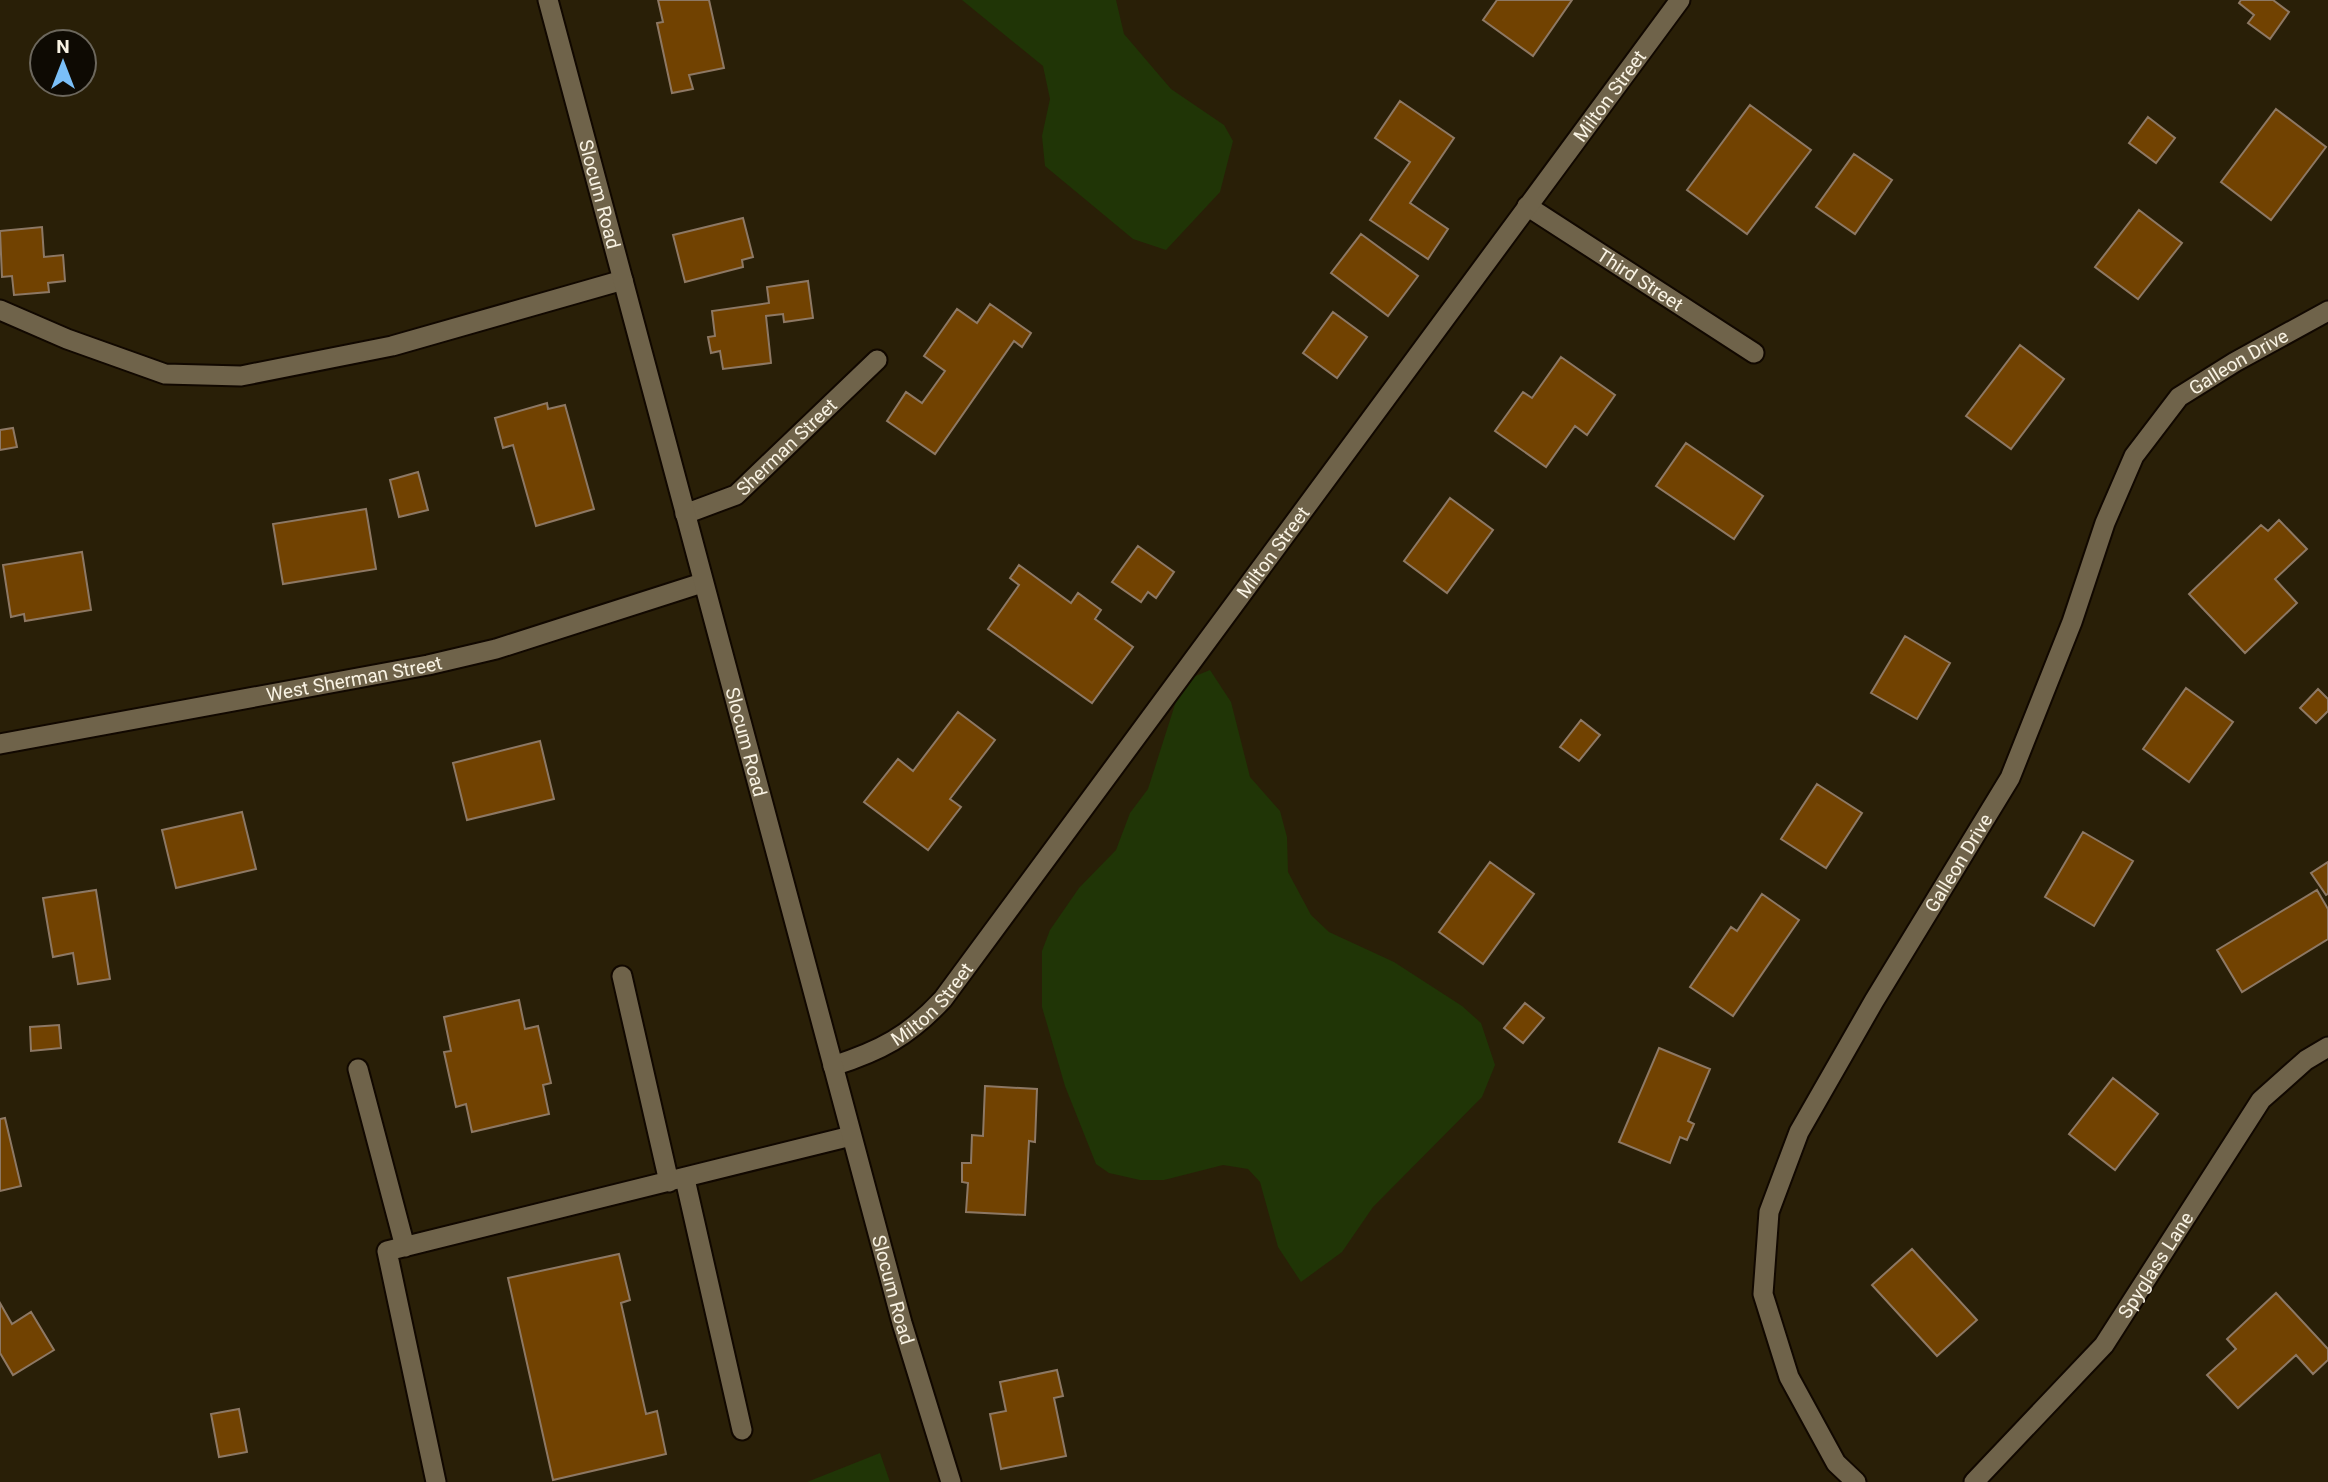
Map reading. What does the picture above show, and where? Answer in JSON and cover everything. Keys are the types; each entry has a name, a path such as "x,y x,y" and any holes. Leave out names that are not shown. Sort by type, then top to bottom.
{"street":[{"name":"Slocum Road","path":"548,0 851,1136 902,1323 950,1482"},
{"name":"Milton Street","path":"833,1066 878,1051 900,1038 921,1023 943,999 1680,0"},
{"name":"Third Street","path":"1527,206 1754,353"},
{"path":"0,310 67,339 165,374 241,376 392,346 623,280"},
{"name":"Galleon Drive","path":"1856,1482 1836,1463 1789,1377 1763,1294 1769,1212 1799,1132 1874,1001 2010,778 2072,622 2105,523 2134,456 2179,397 2235,362 2328,311"},
{"name":"Sherman Street","path":"685,514 736,495 877,360"},
{"name":"West Sherman Street","path":"0,744 428,665 496,649 702,583"},
{"path":"622,976 741,1430"},
{"name":"Spyglass Lane","path":"1974,1482 2104,1345 2261,1100 2306,1060 2328,1047"},
{"path":"359,1069 405,1247"},
{"path":"436,1482 387,1251 851,1136"}],"green space":[{"path":"962,0 1116,0 1124,34 1171,89 1224,125 1233,141 1220,192 1166,250 1133,239 1045,166 1042,136 1050,99 1043,66"},
{"path":"1210,670 1231,702 1250,777 1280,811 1287,837 1288,872 1311,915 1329,932 1394,962 1462,1006 1481,1023 1495,1065 1482,1097 1373,1207 1342,1252 1301,1282 1278,1247 1260,1182 1248,1169 1223,1165 1164,1180 1140,1180 1109,1173 1096,1164 1065,1086 1042,1007 1042,951 1050,930 1079,888 1116,850 1130,813 1148,789 1178,695 1193,677"},
{"path":"880,1453 890,1482 807,1482"}],"building":[{"path":"658,0 709,0 724,68 689,75 693,89 672,93 657,23 663,22"},
{"path":"1497,0 1572,0 1533,56 1483,20"},
{"path":"2241,0 2273,0 2289,12 2270,39 2248,23 2254,15 2239,3"},
{"path":"1400,101 1454,138 1410,203 1448,229 1428,259 1370,220 1410,162 1375,138"},
{"path":"1750,105 1811,150 1747,234 1687,190"},
{"path":"2276,109 2326,147 2271,220 2221,182"},
{"path":"2148,117 2175,138 2156,163 2129,143"},
{"path":"1854,154 1892,180 1855,234 1816,207"},
{"path":"2139,210 2182,243 2138,299 2095,267"},
{"path":"743,218 753,257 742,260 743,267 685,282 673,235"},
{"path":"42,227 44,257 63,255 65,281 48,283 49,292 14,295 12,276 2,277 0,231"},
{"path":"1361,234 1418,276 1388,316 1331,273"},
{"path":"808,281 813,318 784,322 783,314 766,316 771,363 723,369 720,351 711,353 708,337 715,336 712,311 769,303 767,287"},
{"path":"990,304 1031,333 1022,347 1014,341 935,454 887,421 906,392 922,403 945,371 924,356 957,309 977,323"},
{"path":"1333,312 1367,337 1337,378 1303,353"},
{"path":"2020,345 2064,379 2011,449 1966,416"},
{"path":"1561,357 1615,395 1587,435 1575,426 1546,467 1495,431 1523,392 1532,398"},
{"path":"547,403 548,409 565,405 594,509 536,526 513,445 503,448 495,418"},
{"path":"13,428 17,447 0,450 0,430"},
{"path":"1686,443 1763,496 1734,539 1656,486"},
{"path":"418,472 428,510 399,517 390,480"},
{"path":"1450,498 1493,530 1447,593 1404,561"},
{"path":"366,509 376,569 283,584 273,524"},
{"path":"2279,520 2307,549 2275,579 2297,603 2245,653 2189,594 2261,525 2268,531"},
{"path":"1138,546 1174,572 1156,598 1148,592 1141,602 1112,582"},
{"path":"82,552 91,610 25,621 24,614 11,617 3,565"},
{"path":"1019,565 1071,603 1078,593 1101,610 1095,619 1133,647 1092,703 988,629 1019,585 1010,578"},
{"path":"1905,636 1950,663 1917,719 1871,693"},
{"path":"2186,688 2233,722 2189,782 2143,749"},
{"path":"2318,689 2328,699 2328,711 2316,723 2300,708"},
{"path":"958,712 995,740 950,799 961,807 928,850 864,802 898,759 913,771"},
{"path":"1581,720 1600,735 1579,761 1560,747"},
{"path":"540,741 554,799 467,820 453,763"},
{"path":"1817,784 1862,813 1826,868 1781,839"},
{"path":"242,812 256,869 176,888 162,830"},
{"path":"2083,832 2133,861 2094,926 2045,897"},
{"path":"1490,862 1534,894 1483,964 1439,932"},
{"path":"2328,862 2328,894 2326,895 2311,873"},
{"path":"96,890 110,979 78,984 73,953 53,957 43,898"},
{"path":"2317,890 2328,909 2328,939 2242,992 2217,950"},
{"path":"1762,894 1799,920 1733,1016 1690,987 1731,927 1737,931"},
{"path":"519,1000 525,1029 538,1026 551,1083 543,1085 549,1114 472,1132 466,1104 456,1107 444,1052 451,1051 444,1017"},
{"path":"1525,1003 1544,1018 1523,1043 1504,1028"},
{"path":"59,1025 61,1048 31,1051 30,1027"},
{"path":"1659,1048 1710,1069 1688,1121 1694,1124 1687,1140 1680,1137 1670,1163 1619,1142"},
{"path":"2113,1078 2158,1114 2115,1170 2069,1134"},
{"path":"985,1086 1037,1089 1035,1142 1029,1141 1025,1215 966,1212 968,1183 962,1182 962,1163 971,1163 972,1135 983,1136"},
{"path":"5,1118 21,1186 0,1191 0,1119"},
{"path":"1912,1249 1977,1320 1937,1356 1872,1285"},
{"path":"619,1254 630,1300 621,1303 646,1414 657,1411 666,1454 553,1480 508,1278"},
{"path":"2276,1293 2328,1349 2328,1360 2313,1374 2296,1355 2238,1408 2207,1375 2236,1349 2227,1339"},
{"path":"0,1303 12,1324 31,1312 54,1350 13,1375 0,1353"},
{"path":"1057,1370 1063,1396 1054,1398 1066,1456 1001,1469 990,1414 1006,1411 1000,1382"},
{"path":"239,1409 247,1452 219,1457 211,1414"}]}
